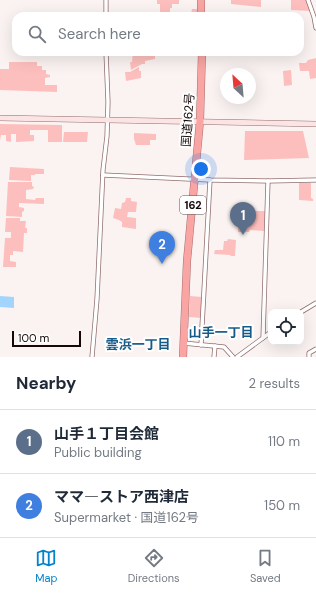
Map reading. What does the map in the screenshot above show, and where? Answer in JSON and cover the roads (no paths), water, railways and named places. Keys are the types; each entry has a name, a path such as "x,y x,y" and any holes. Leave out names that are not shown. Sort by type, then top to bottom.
{"highway":[{"path":"201,0 201,12"},
{"name":"国道162号","path":"183,357 187,261 200,121 202,56"}],"street":[{"path":"106,0 106,12"},
{"path":"308,0 316,28"},
{"path":"92,357 97,299 103,175 108,120 106,56"},
{"path":"0,118 316,124"},
{"path":"103,175 210,180 316,180"},
{"path":"201,345 210,180"},
{"path":"263,338 268,181"},
{"path":"304,310 316,303"},
{"path":"236,357 268,334"},
{"path":"184,343 224,347 233,357"},
{"path":"214,357 215,346"},
{"path":"309,357 309,353 316,349"}],"water":[{"path":"0,296 14,297 14,308 0,307"}],"place":[{"name":"山手１丁目会館","path":"243,235"},
{"name":"ママ―ストア西津店","path":"162,264"}],"district":[{"name":"山手一丁目","path":"221,332"},
{"name":"雲浜一丁目","path":"138,344"}]}
